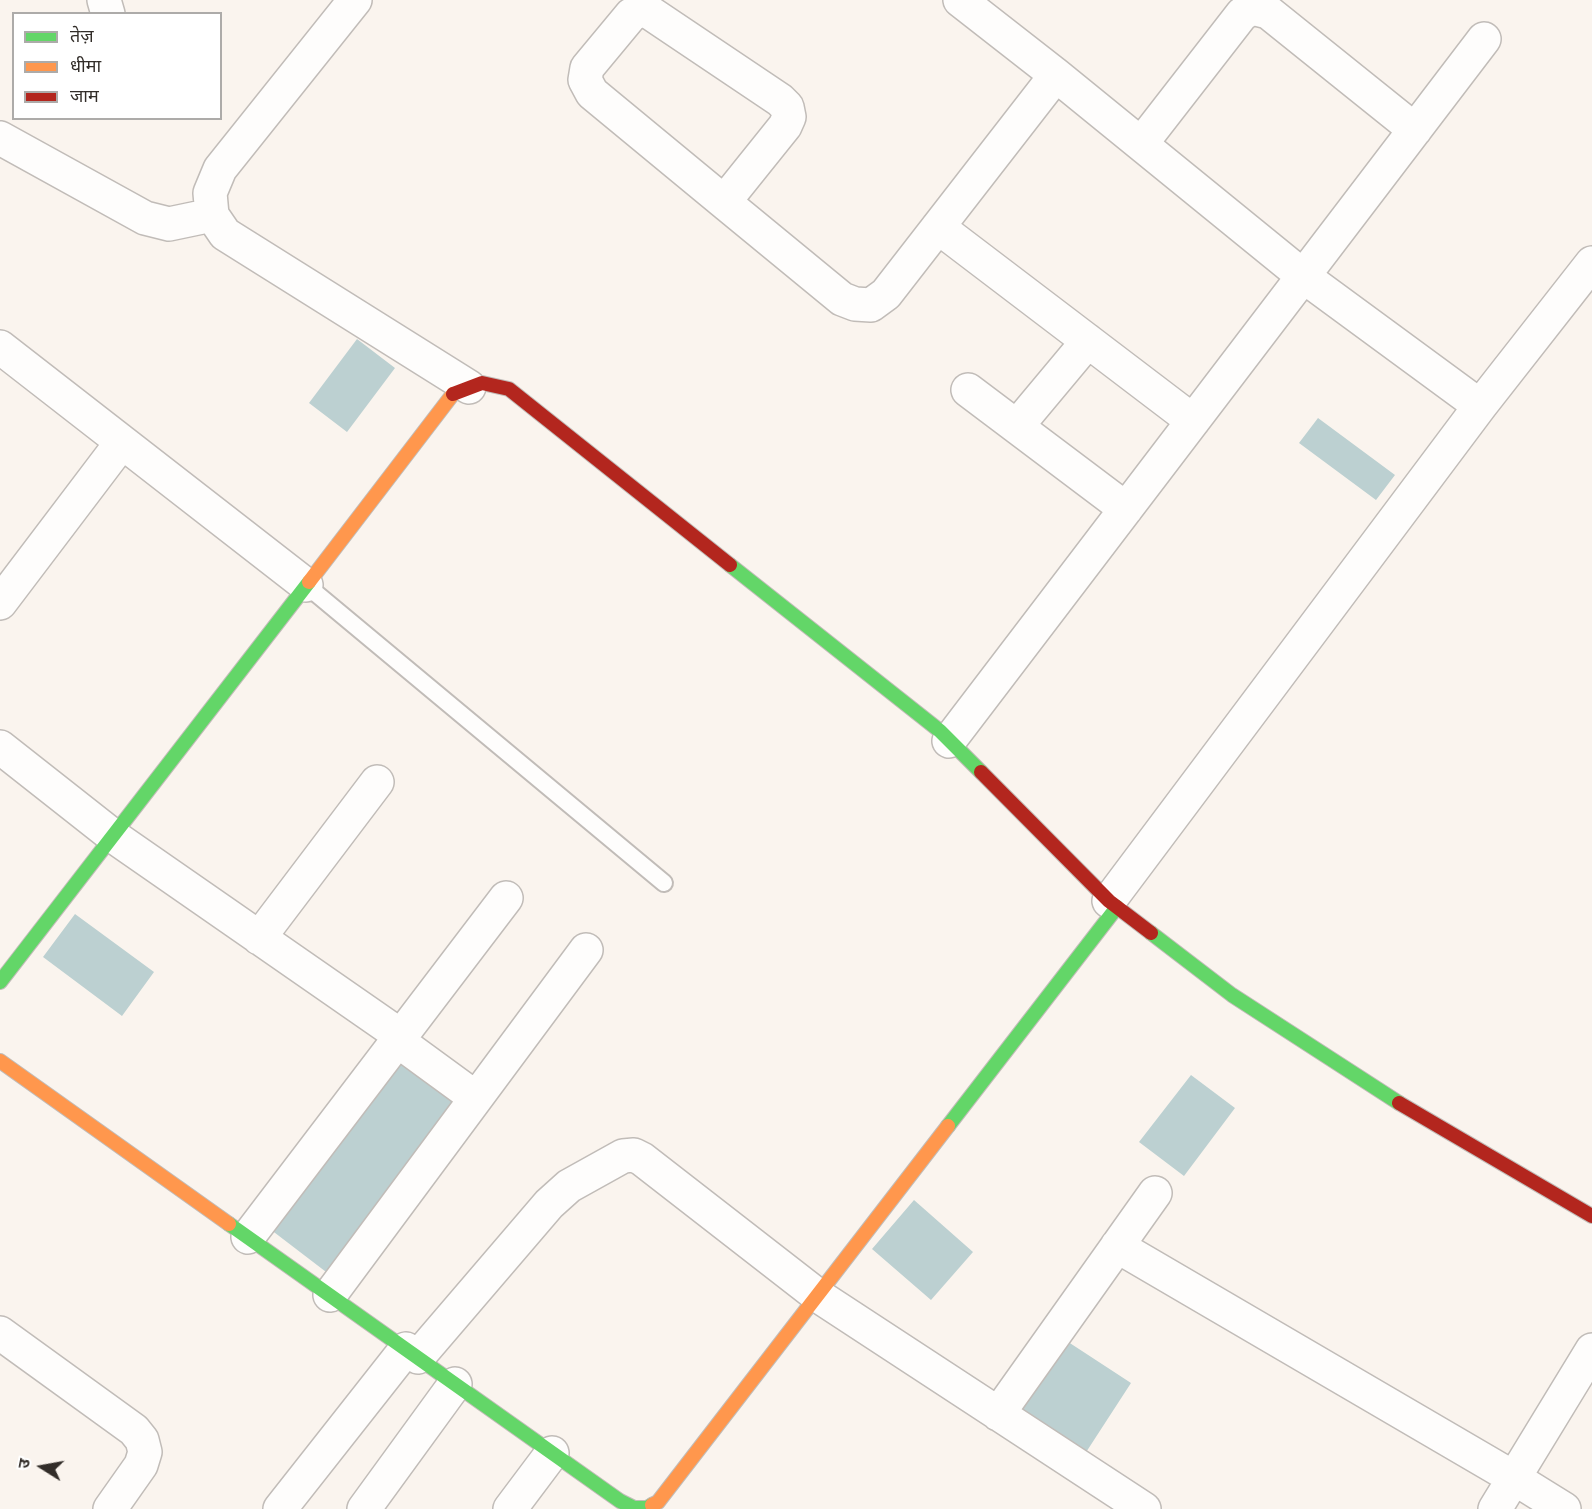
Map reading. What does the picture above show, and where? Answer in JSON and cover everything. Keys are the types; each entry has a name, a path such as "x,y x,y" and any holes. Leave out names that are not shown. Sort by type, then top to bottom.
{"street":[{"path":"355,0 220,169 210,193 212,215 225,234 469,387"},
{"path":"960,0 1303,276 1480,406"},
{"path":"1141,144 1242,14 1252,8 1268,12 1415,130"},
{"path":"724,202 785,126 789,117 787,107 649,12 640,10 632,15 586,68 585,80 592,93 724,202 842,299 855,304 871,304 886,294 1056,75"},
{"path":"949,741 1484,39"},
{"path":"0,138 145,218 169,224 212,215"},
{"path":"938,227 1193,421"},
{"path":"0,1060 620,1501 634,1508 647,1508 658,1502 817,1295 1113,904 1480,406 1592,263"},
{"path":"1017,426 1088,342"},
{"path":"0,347 306,585"},
{"path":"0,982 455,392 482,383 509,389 930,723 1113,904 1232,995 1401,1104 1592,1216"},
{"path":"968,390 1126,509"},
{"path":"0,603 122,442"},
{"path":"0,747 113,836 399,1038 477,1098"},
{"path":"259,938 377,782"},
{"path":"248,1237 506,898"},
{"path":"330,1295 586,950"},
{"path":"280,1509 412,1353 549,1204 569,1186 623,1156 634,1155 817,1295 1144,1509"},
{"path":"998,1414 1155,1193"},
{"path":"1117,1246 1564,1509"},
{"path":"5,1347 134,1430 142,1440 145,1452 141,1465 110,1509"},
{"path":"1495,1509 1592,1350"},
{"path":"364,1509 455,1384"},
{"path":"510,1509 552,1453"}],"lane":[{"path":"306,585 664,883"}],"building":[{"path":"357,339 395,368 347,432 309,403"},
{"path":"1318,418 1395,475 1376,500 1299,443"},
{"path":"75,914 154,972 122,1016 43,957"},
{"path":"397,1051 465,1103 334,1278 266,1226"},
{"path":"1191,1075 1235,1108 1184,1176 1139,1142"},
{"path":"914,1200 973,1252 931,1300 872,1249"},
{"path":"1056,1334 1131,1383 1081,1460 1005,1411"}],"traffic: fast":[{"path":"730,565 940,731 981,772"},
{"path":"0,982 309,582"},
{"path":"948,1126 1117,907"},
{"path":"1151,933 1232,995 1399,1103"},
{"path":"229,1224 620,1501 634,1508 647,1508 652,1505"}],"traffic: slow":[{"path":"309,582 453,394"},
{"path":"0,1061 229,1224"},
{"path":"652,1505 658,1502 948,1126"}],"traffic: jam":[{"path":"453,394 482,383 509,389 730,565"},
{"path":"981,772 1109,901 1151,933"},
{"path":"1399,1103 1592,1216"}]}
